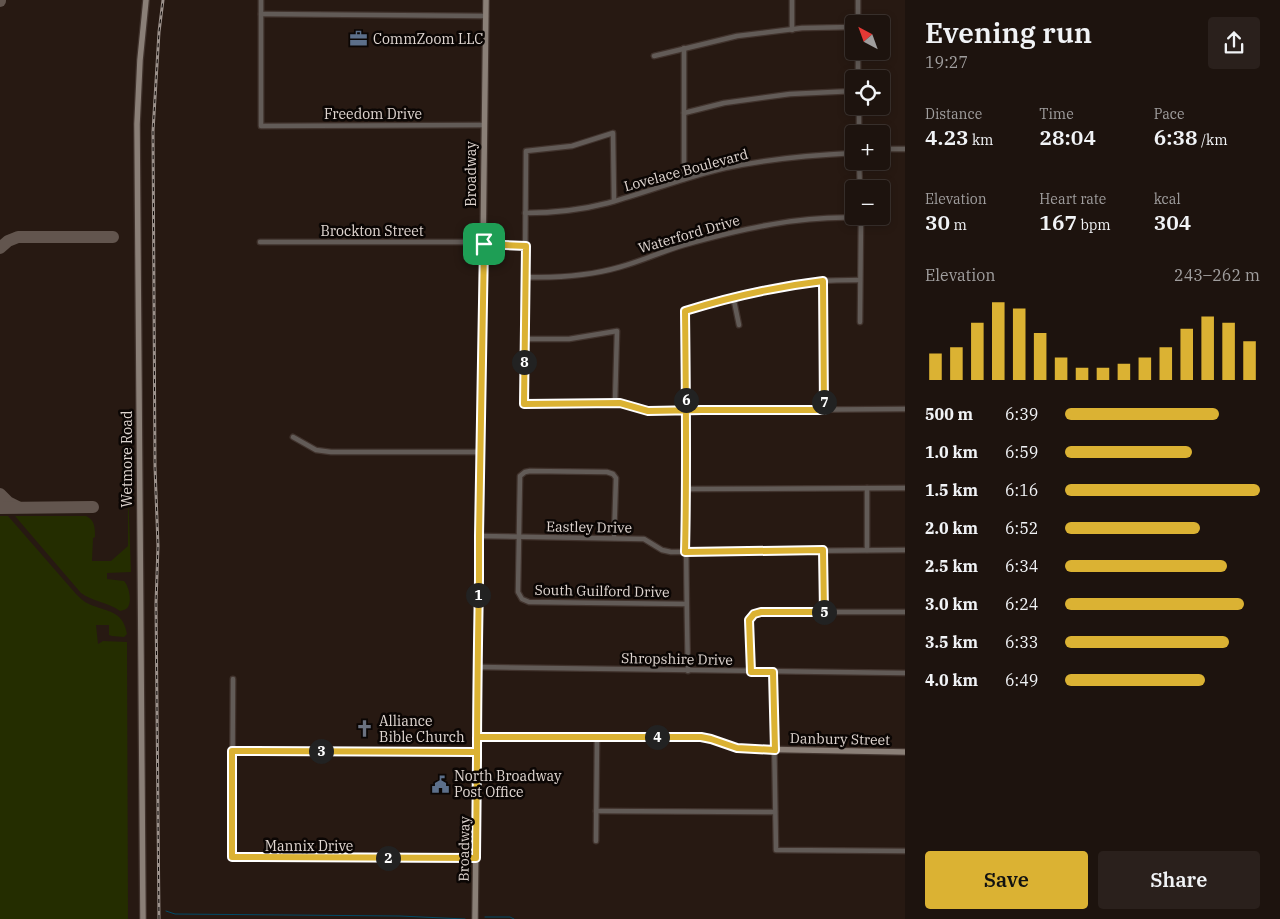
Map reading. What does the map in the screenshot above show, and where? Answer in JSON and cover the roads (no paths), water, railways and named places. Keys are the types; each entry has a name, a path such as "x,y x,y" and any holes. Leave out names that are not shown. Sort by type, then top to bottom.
{"main road":[{"name":"Wetmore Road","path":"143,919 137,124 140,60 146,0"},
{"name":"Broadway","path":"475,919 486,0"},
{"name":"Danbury Street","path":"477,737 701,737 737,748 905,752"}],"street":[{"path":"261,0 261,14 486,16"},
{"path":"792,0 792,30"},
{"path":"858,0 858,15"},
{"name":"Freedom Drive","path":"261,14 261,126 484,125"},
{"path":"654,56 737,36 792,30 845,28"},
{"path":"684,48 684,179"},
{"path":"684,112 724,103 790,94 845,91"},
{"path":"614,201 613,132 572,146 526,151 524,404 615,403 626,404 648,411 905,409"},
{"path":"890,149 905,149"},
{"name":"Lovelace Boulevard","path":"526,213 572,210 614,201 726,168 788,157 845,154"},
{"name":"Waterford Drive","path":"525,277 558,277 587,274 620,267 682,245 743,229 786,222 845,217"},
{"path":"860,322 861,225"},
{"name":"Brockton Street","path":"260,242 484,243 526,246"},
{"path":"688,671 685,552 687,489 685,311 733,296 781,286 823,281 860,280"},
{"path":"823,281 824,410"},
{"path":"733,296 739,325"},
{"path":"525,339 569,339 617,331 615,403"},
{"path":"293,437 316,450 331,452 481,452"},
{"path":"519,537 519,480 522,474 530,471 607,472 613,474 616,478 614,538"},
{"path":"867,488 868,550"},
{"path":"687,489 905,488"},
{"name":"Eastley Drive","path":"479,536 644,539 662,550 671,552 905,550"},
{"name":"South Guilford Drive","path":"519,537 518,592 521,599 525,601 686,604"},
{"path":"823,550 824,612"},
{"path":"751,672 749,620 754,614 761,612 905,612"},
{"name":"Shropshire Drive","path":"478,668 611,668 638,671 905,673"},
{"path":"773,672 776,850 905,851"},
{"path":"232,679 232,751 477,752"},
{"path":"596,841 597,736"},
{"name":"Mannix Drive","path":"232,751 232,857 476,858"},
{"path":"596,811 775,812"}],"waterway":[{"path":"166,911 175,914 400,916 465,919"},
{"path":"485,917 510,917 514,919"}],"railway":[{"path":"159,919 156,603 158,546 155,467 153,131 159,32 163,0"}],"place":[{"name":"CommZoom LLC","path":"359,39"},
{"name":"Alliance Bible Church","path":"365,729"},
{"name":"North Broadway Post Office","path":"440,784"}]}
